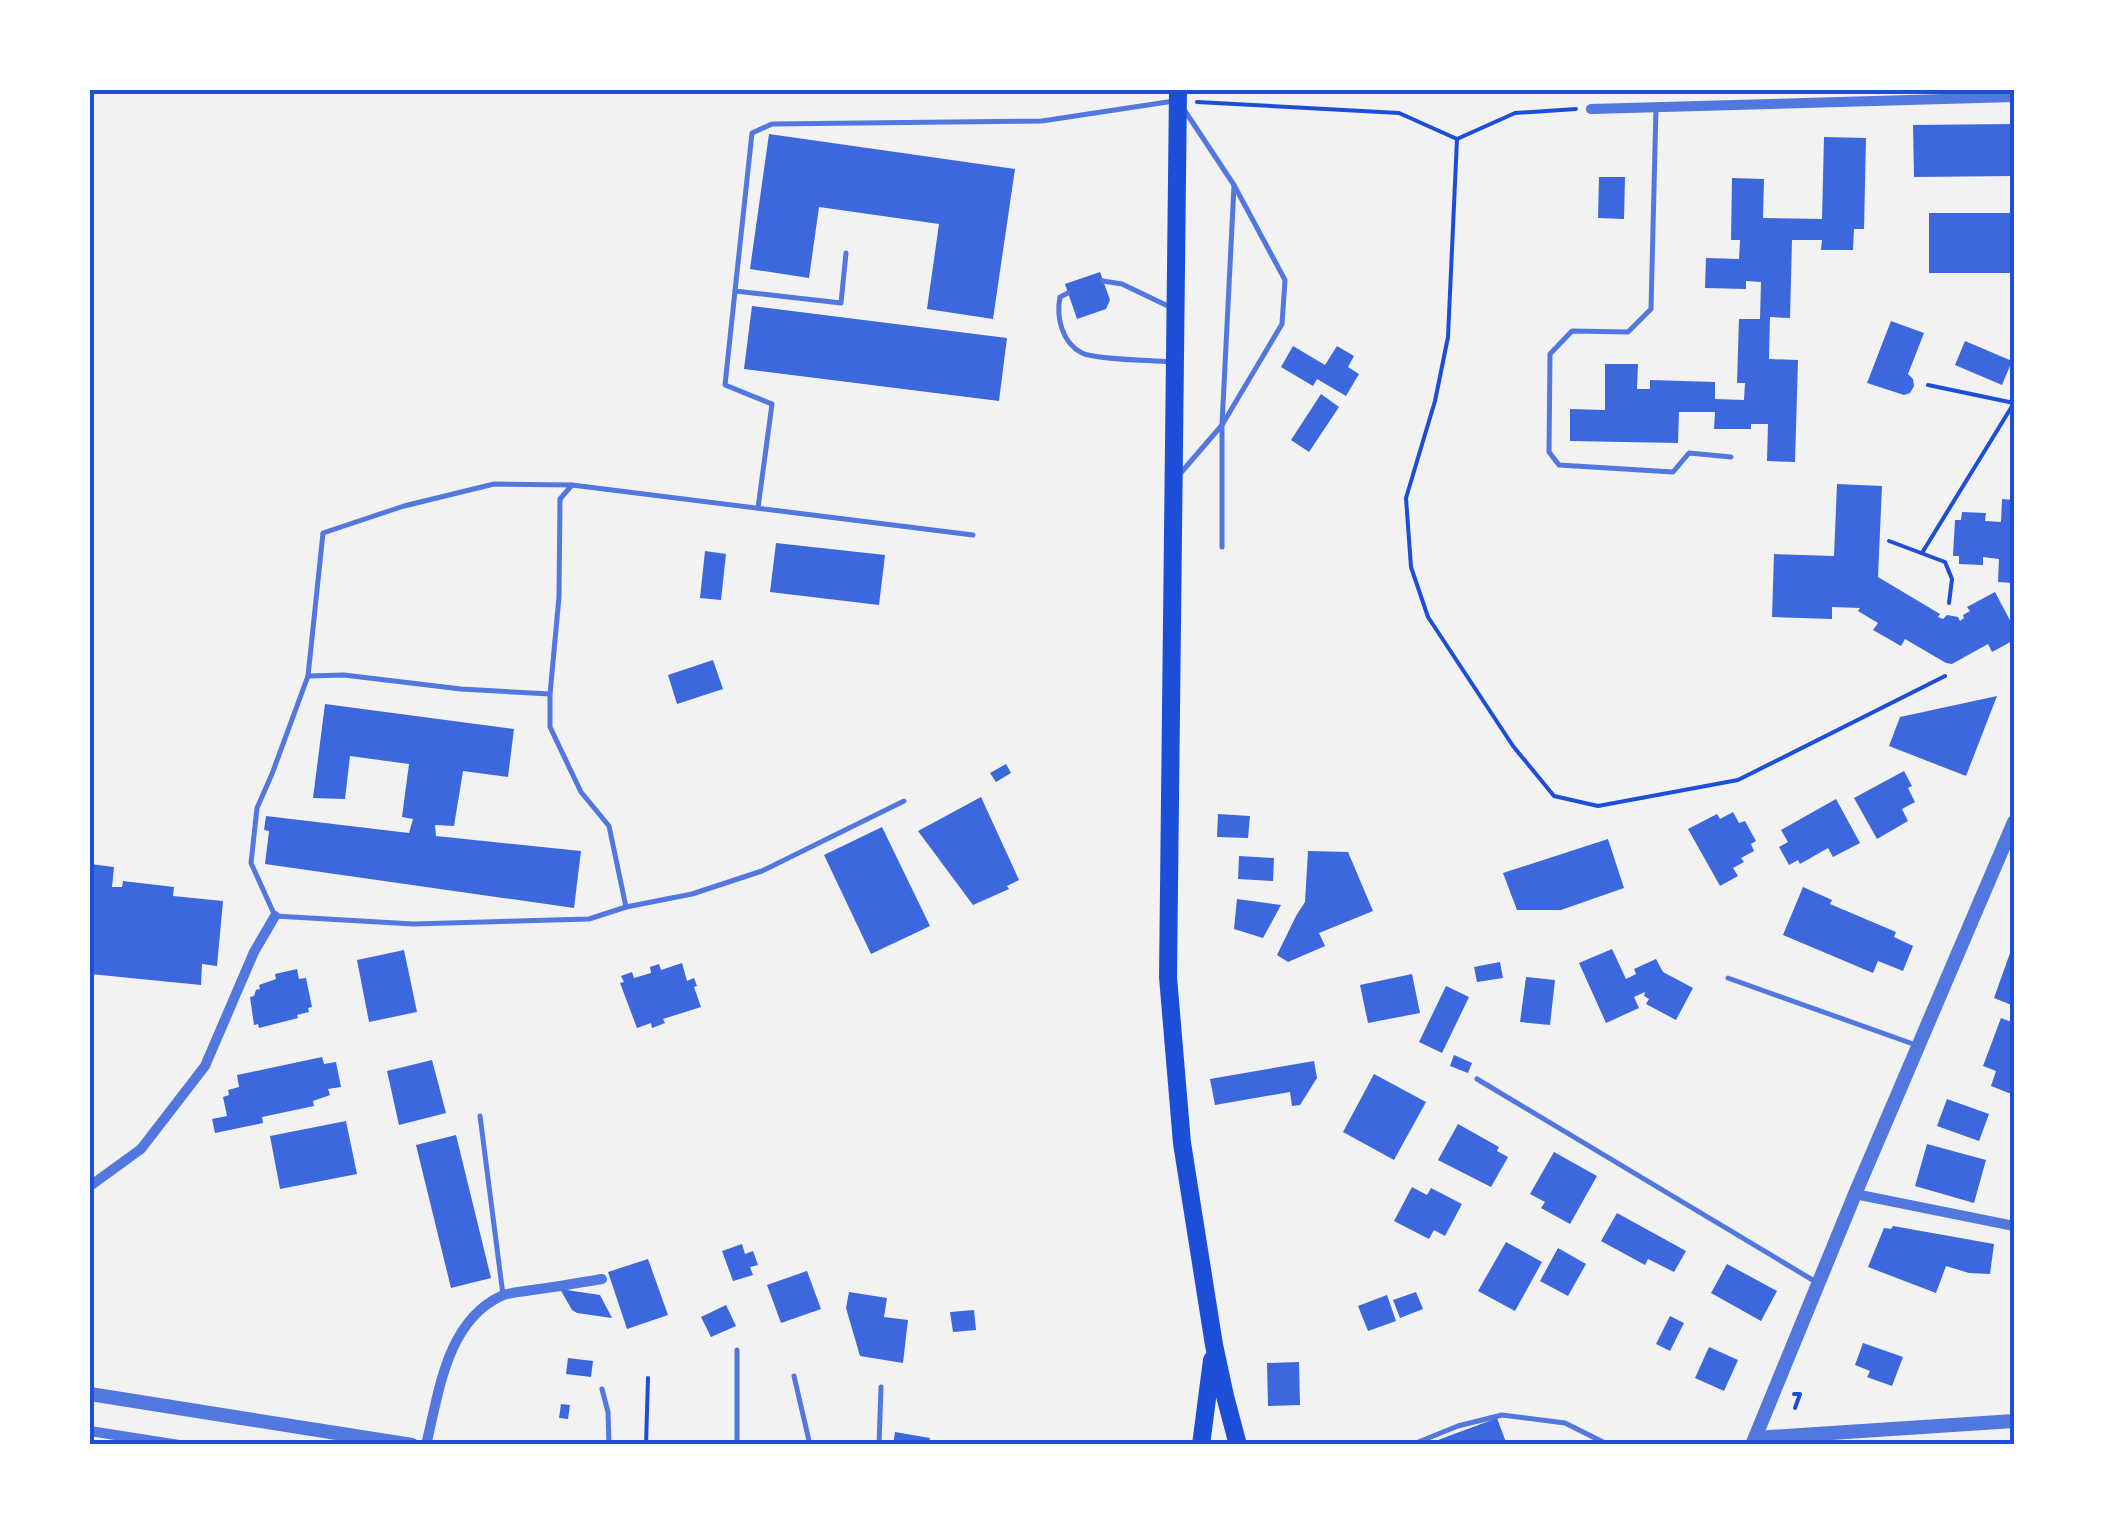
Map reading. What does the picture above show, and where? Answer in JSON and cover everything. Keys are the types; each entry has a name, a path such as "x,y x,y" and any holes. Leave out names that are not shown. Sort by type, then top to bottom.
{"highway":[{"path":"1178,95 1168,977 1182,1143 1214,1345 1238,1445"},
{"path":"1201,1445 1214,1345"}],"street":[{"path":"1591,108 1656,108 1854,95 2014,97"},
{"path":"2014,822 1754,1442 2014,1421"},
{"path":"90,1186 141,1149 205,1066 254,952 275,916"},
{"path":"1856,1194 2014,1226"},
{"path":"426,1445 455,1343 482,1308 503,1295 602,1279"},
{"path":"90,1394 412,1445"},
{"path":"90,1431 179,1445"}],"lane":[{"path":"758,508 772,404 725,385 752,132 772,124 1042,121 1178,95 1234,185 1284,280 1284,295 1282,324 1222,425 1173,483"},
{"path":"1656,108 1651,309 1628,332 1572,332 1550,354 1548,452 1560,465 1673,472 1690,454 1731,456"},
{"path":"1222,548 1222,425 1234,185"},
{"path":"735,291 841,304 846,253"},
{"path":"1103,281 1122,284 1175,310"},
{"path":"1068,293 1060,297 1058,308 1063,335 1082,353 1174,362"},
{"path":"904,801 762,871 692,894 589,919 432,924 275,916 251,863 256,808 308,676 323,533 404,506 494,484 572,485 972,534"},
{"path":"572,485 560,499 559,597 550,728 580,792 609,826 626,907"},
{"path":"308,676 344,675 550,694"},
{"path":"1728,978 1918,1046"},
{"path":"1476,1079 1818,1283"},
{"path":"480,1116 503,1295"},
{"path":"737,1350 737,1445"},
{"path":"794,1376 810,1445"},
{"path":"879,1445 881,1387"},
{"path":"602,1389 608,1412 609,1445"},
{"path":"1412,1445 1458,1426 1502,1415 1565,1423 1609,1445"}],"path":[{"path":"1178,95 1399,114 1457,139 1514,113 1591,108"},
{"path":"1457,139 1448,337 1406,498 1411,567 1428,616 1513,746 1554,796 1598,806 1738,780 1945,676"},
{"path":"1922,553 2014,404 1928,384"},
{"path":"1889,541 1945,562 1952,579 1950,603"},
{"path":"646,1445 648,1378"},
{"path":"1794,1394 1800,1394 1795,1408"}],"building":[{"path":"2014,124 2014,176 1914,177 1913,125"},
{"path":"769,134 1015,169 993,319 927,309 939,224 819,207 809,278 750,269"},
{"path":"1824,137 1866,138 1864,229 1854,229 1853,250 1821,250 1822,240 1792,240 1790,318 1770,317 1769,359 1798,360 1795,462 1767,461 1768,424 1751,424 1751,429 1714,429 1715,412 1679,412 1678,443 1570,441 1570,409 1605,410 1605,364 1638,364 1637,389 1650,389 1650,380 1715,382 1715,399 1744,400 1745,383 1737,383 1739,319 1760,319 1761,282 1746,281 1746,289 1705,288 1706,258 1739,259 1740,240 1731,240 1732,178 1764,179 1763,218 1822,219"},
{"path":"1599,177 1625,177 1624,219 1598,218"},
{"path":"1929,213 2014,213 2014,273 1929,273"},
{"path":"1100,272 1110,300 1106,309 1077,319 1065,284"},
{"path":"752,306 1007,338 999,401 744,369"},
{"path":"1891,321 1924,333 1908,374 1914,386 1904,395 1867,383"},
{"path":"1965,341 2012,361 2002,385 1955,365"},
{"path":"1293,346 1325,365 1337,346 1354,356 1348,367 1359,374 1346,396 1317,379 1313,386 1281,367"},
{"path":"1321,394 1339,407 1309,452 1291,440"},
{"path":"1837,484 1882,486 1878,577 1943,619 1947,615 1960,621 1970,611 1967,607 1995,592 2014,628 2014,640 1992,652 1988,644 1952,664 1905,639 1901,646 1873,630 1878,623 1858,611 1860,608 1832,607 1832,619 1772,617 1774,554 1834,556"},
{"path":"2002,499 2014,500 2014,583 1998,582 1999,559 1983,557 1983,565 1959,564 1959,556 1953,556 1955,520 1961,520 1962,512 1986,513 1985,521 2001,522"},
{"path":"776,543 885,555 879,605 770,592"},
{"path":"705,551 726,554 721,600 700,598"},
{"path":"713,660 723,689 677,704 668,675"},
{"path":"1997,696 1966,776 1889,746 1900,717"},
{"path":"325,704 514,729 508,777 463,771 454,826 435,825 436,836 581,851 574,908 265,864 269,831 264,830 266,816 409,833 413,819 402,817 409,764 350,756 345,799 313,798"},
{"path":"1006,764 1011,773 996,782 990,773"},
{"path":"1904,771 1915,802 1902,809 1908,821 1877,839 1854,798"},
{"path":"981,797 1019,880 1007,886 1009,889 973,905 918,831"},
{"path":"1836,799 1860,843 1833,857 1828,848 1800,864 1798,860 1789,865 1779,847 1788,842 1781,830"},
{"path":"1733,812 1739,823 1745,821 1756,841 1751,844 1754,851 1733,868 1738,876 1720,886 1688,829 1717,814 1720,819"},
{"path":"1218,814 1250,816 1248,838 1217,837"},
{"path":"882,827 930,926 871,954 824,855"},
{"path":"1608,839 1624,888 1561,910 1517,910 1503,873"},
{"path":"1308,851 1348,852 1373,911 1319,933 1325,946 1288,962 1277,955 1305,902"},
{"path":"1239,856 1274,858 1273,881 1238,879"},
{"path":"90,864 114,867 112,887 122,887 123,881 174,887 173,896 223,901 217,966 202,964 201,985 90,974"},
{"path":"1803,887 1832,900 1830,904 1896,932 1894,937 1913,946 1903,971 1878,961 1873,973 1783,935"},
{"path":"1237,899 1281,905 1263,938 1234,929"},
{"path":"1612,949 1626,979 1636,974 1634,969 1656,959 1663,972 1693,988 1676,1020 1646,1004 1649,999 1645,992 1634,997 1639,1008 1606,1023 1579,963"},
{"path":"404,950 417,1012 369,1022 357,960"},
{"path":"2010,953 2014,955 2014,1006 1994,998"},
{"path":"1500,962 1503,978 1477,982 1474,967"},
{"path":"682,963 687,981 694,978 701,1007 663,1019 665,1023 652,1028 651,1023 637,1028 620,983 624,982 621,976 632,972 634,978 651,973 650,967 659,964 661,970"},
{"path":"297,969 299,979 306,978 312,1007 309,1012 259,1028 254,1025 250,997 260,989 259,985 276,979 275,974"},
{"path":"1412,974 1420,1013 1368,1023 1360,985"},
{"path":"1526,977 1555,980 1550,1025 1520,1022"},
{"path":"1446,986 1469,997 1442,1053 1419,1042"},
{"path":"2001,1018 2014,1023 2014,1095 1991,1086 1996,1071 1983,1066"},
{"path":"1454,1055 1472,1063 1468,1073 1450,1066"},
{"path":"322,1057 324,1064 336,1062 341,1087 328,1089 330,1095 313,1101 314,1106 262,1117 263,1123 215,1133 212,1119 227,1116 223,1097 229,1095 228,1090 239,1087 237,1075"},
{"path":"432,1060 446,1113 399,1125 387,1071"},
{"path":"1314,1061 1317,1078 1300,1105 1292,1106 1290,1092 1215,1105 1210,1079"},
{"path":"1374,1074 1426,1102 1394,1160 1343,1132"},
{"path":"1947,1099 1989,1114 1979,1141 1937,1126"},
{"path":"346,1121 357,1174 280,1189 270,1136"},
{"path":"1458,1124 1499,1147 1497,1151 1508,1157 1491,1187 1438,1160"},
{"path":"456,1135 491,1278 451,1288 416,1145"},
{"path":"1927,1144 1986,1160 1974,1203 1915,1186"},
{"path":"1554,1152 1597,1176 1570,1224 1541,1208 1545,1202 1530,1194"},
{"path":"1412,1187 1427,1195 1431,1188 1462,1204 1445,1236 1434,1230 1429,1239 1394,1221"},
{"path":"1617,1213 1686,1251 1674,1272 1648,1259 1645,1265 1601,1241"},
{"path":"1893,1226 1994,1244 1990,1274 1946,1266 1936,1293 1868,1267 1884,1228"},
{"path":"1506,1242 1542,1262 1515,1311 1478,1291"},
{"path":"742,1244 745,1254 753,1251 758,1265 750,1267 753,1275 733,1281 722,1251"},
{"path":"1558,1248 1586,1264 1568,1296 1540,1281"},
{"path":"648,1259 668,1315 627,1329 608,1272"},
{"path":"1727,1264 1777,1291 1761,1321 1711,1293"},
{"path":"807,1271 821,1309 781,1323 767,1285"},
{"path":"560,1289 600,1295 612,1318 577,1313"},
{"path":"849,1292 887,1298 884,1317 908,1320 903,1363 860,1356 846,1308"},
{"path":"1416,1292 1423,1309 1400,1318 1393,1300"},
{"path":"1387,1295 1396,1321 1368,1331 1358,1306"},
{"path":"726,1305 736,1326 711,1337 701,1317"},
{"path":"974,1310 976,1330 953,1332 950,1312"},
{"path":"1670,1316 1684,1323 1670,1351 1656,1344"},
{"path":"1863,1343 1903,1357 1892,1386 1867,1377 1870,1371 1855,1365"},
{"path":"1709,1347 1738,1360 1724,1391 1695,1378"},
{"path":"568,1358 593,1361 591,1377 566,1374"},
{"path":"1299,1362 1300,1405 1268,1406 1267,1363"},
{"path":"561,1404 570,1405 568,1419 559,1418"},
{"path":"1497,1418 1507,1445 1440,1445 1438,1440"},
{"path":"895,1432 930,1438 929,1445 893,1445"}]}
